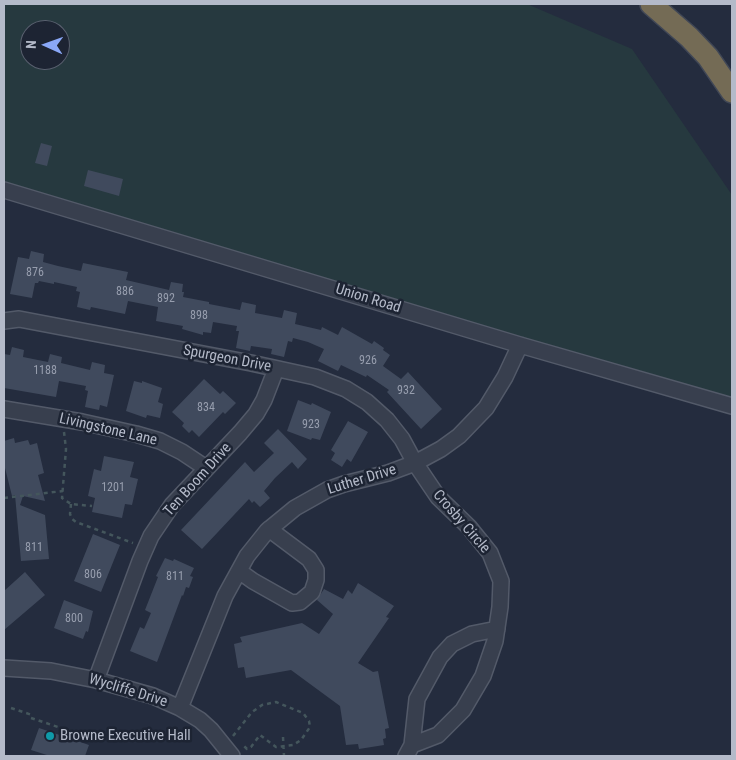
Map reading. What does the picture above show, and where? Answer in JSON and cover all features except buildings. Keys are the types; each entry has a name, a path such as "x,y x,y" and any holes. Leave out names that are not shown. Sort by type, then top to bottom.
{"highway":[{"path":"651,4 689,37 708,57 732,92"}],"street":[{"name":"Union Road","path":"4,190 520,345 732,406"},
{"name":"Spurgeon Drive","path":"4,321 19,319 276,369 331,382 367,402 387,420 397,431 415,463"},
{"name":"Luther Drive","path":"180,708 225,596 255,545 268,530 295,508 327,490 388,473 415,463 441,449 471,424 496,394 520,345"},
{"name":"Ten Boom Drive","path":"96,680 146,548 156,529 172,505 256,414 264,400 276,369"},
{"name":"Livingstone Lane","path":"4,409 136,434 160,441 182,452 206,468"},
{"name":"Crosby Circle","path":"409,751 438,735 463,710 482,676 495,641 501,581 490,553 469,527 438,497 415,463"},
{"path":"239,570 253,581 292,602 300,602 312,592 316,580 316,570 309,559 268,530"},
{"path":"409,751 417,699 440,657 452,644 472,634 497,629"},
{"name":"Wycliffe Drive","path":"4,668 51,671 134,690 180,708 200,720 211,730 232,756"}],"path":[{"path":"62,419 66,449 62,498 65,502 71,504 92,506"},
{"path":"4,498 62,491"},
{"path":"71,504 70,514 76,522 146,548"},
{"path":"233,736 252,712 262,705 276,702 304,713 309,721 310,727 301,740 293,746 276,746 260,735 251,747 247,749 242,744"},
{"path":"11,708 70,731"},
{"path":"282,737 284,756"}],"shaded area":[{"path":"4,4 527,4 632,49 732,195 732,406 4,190"}],"place":[{"name":"Browne Executive Hall","path":"50,736"}]}
